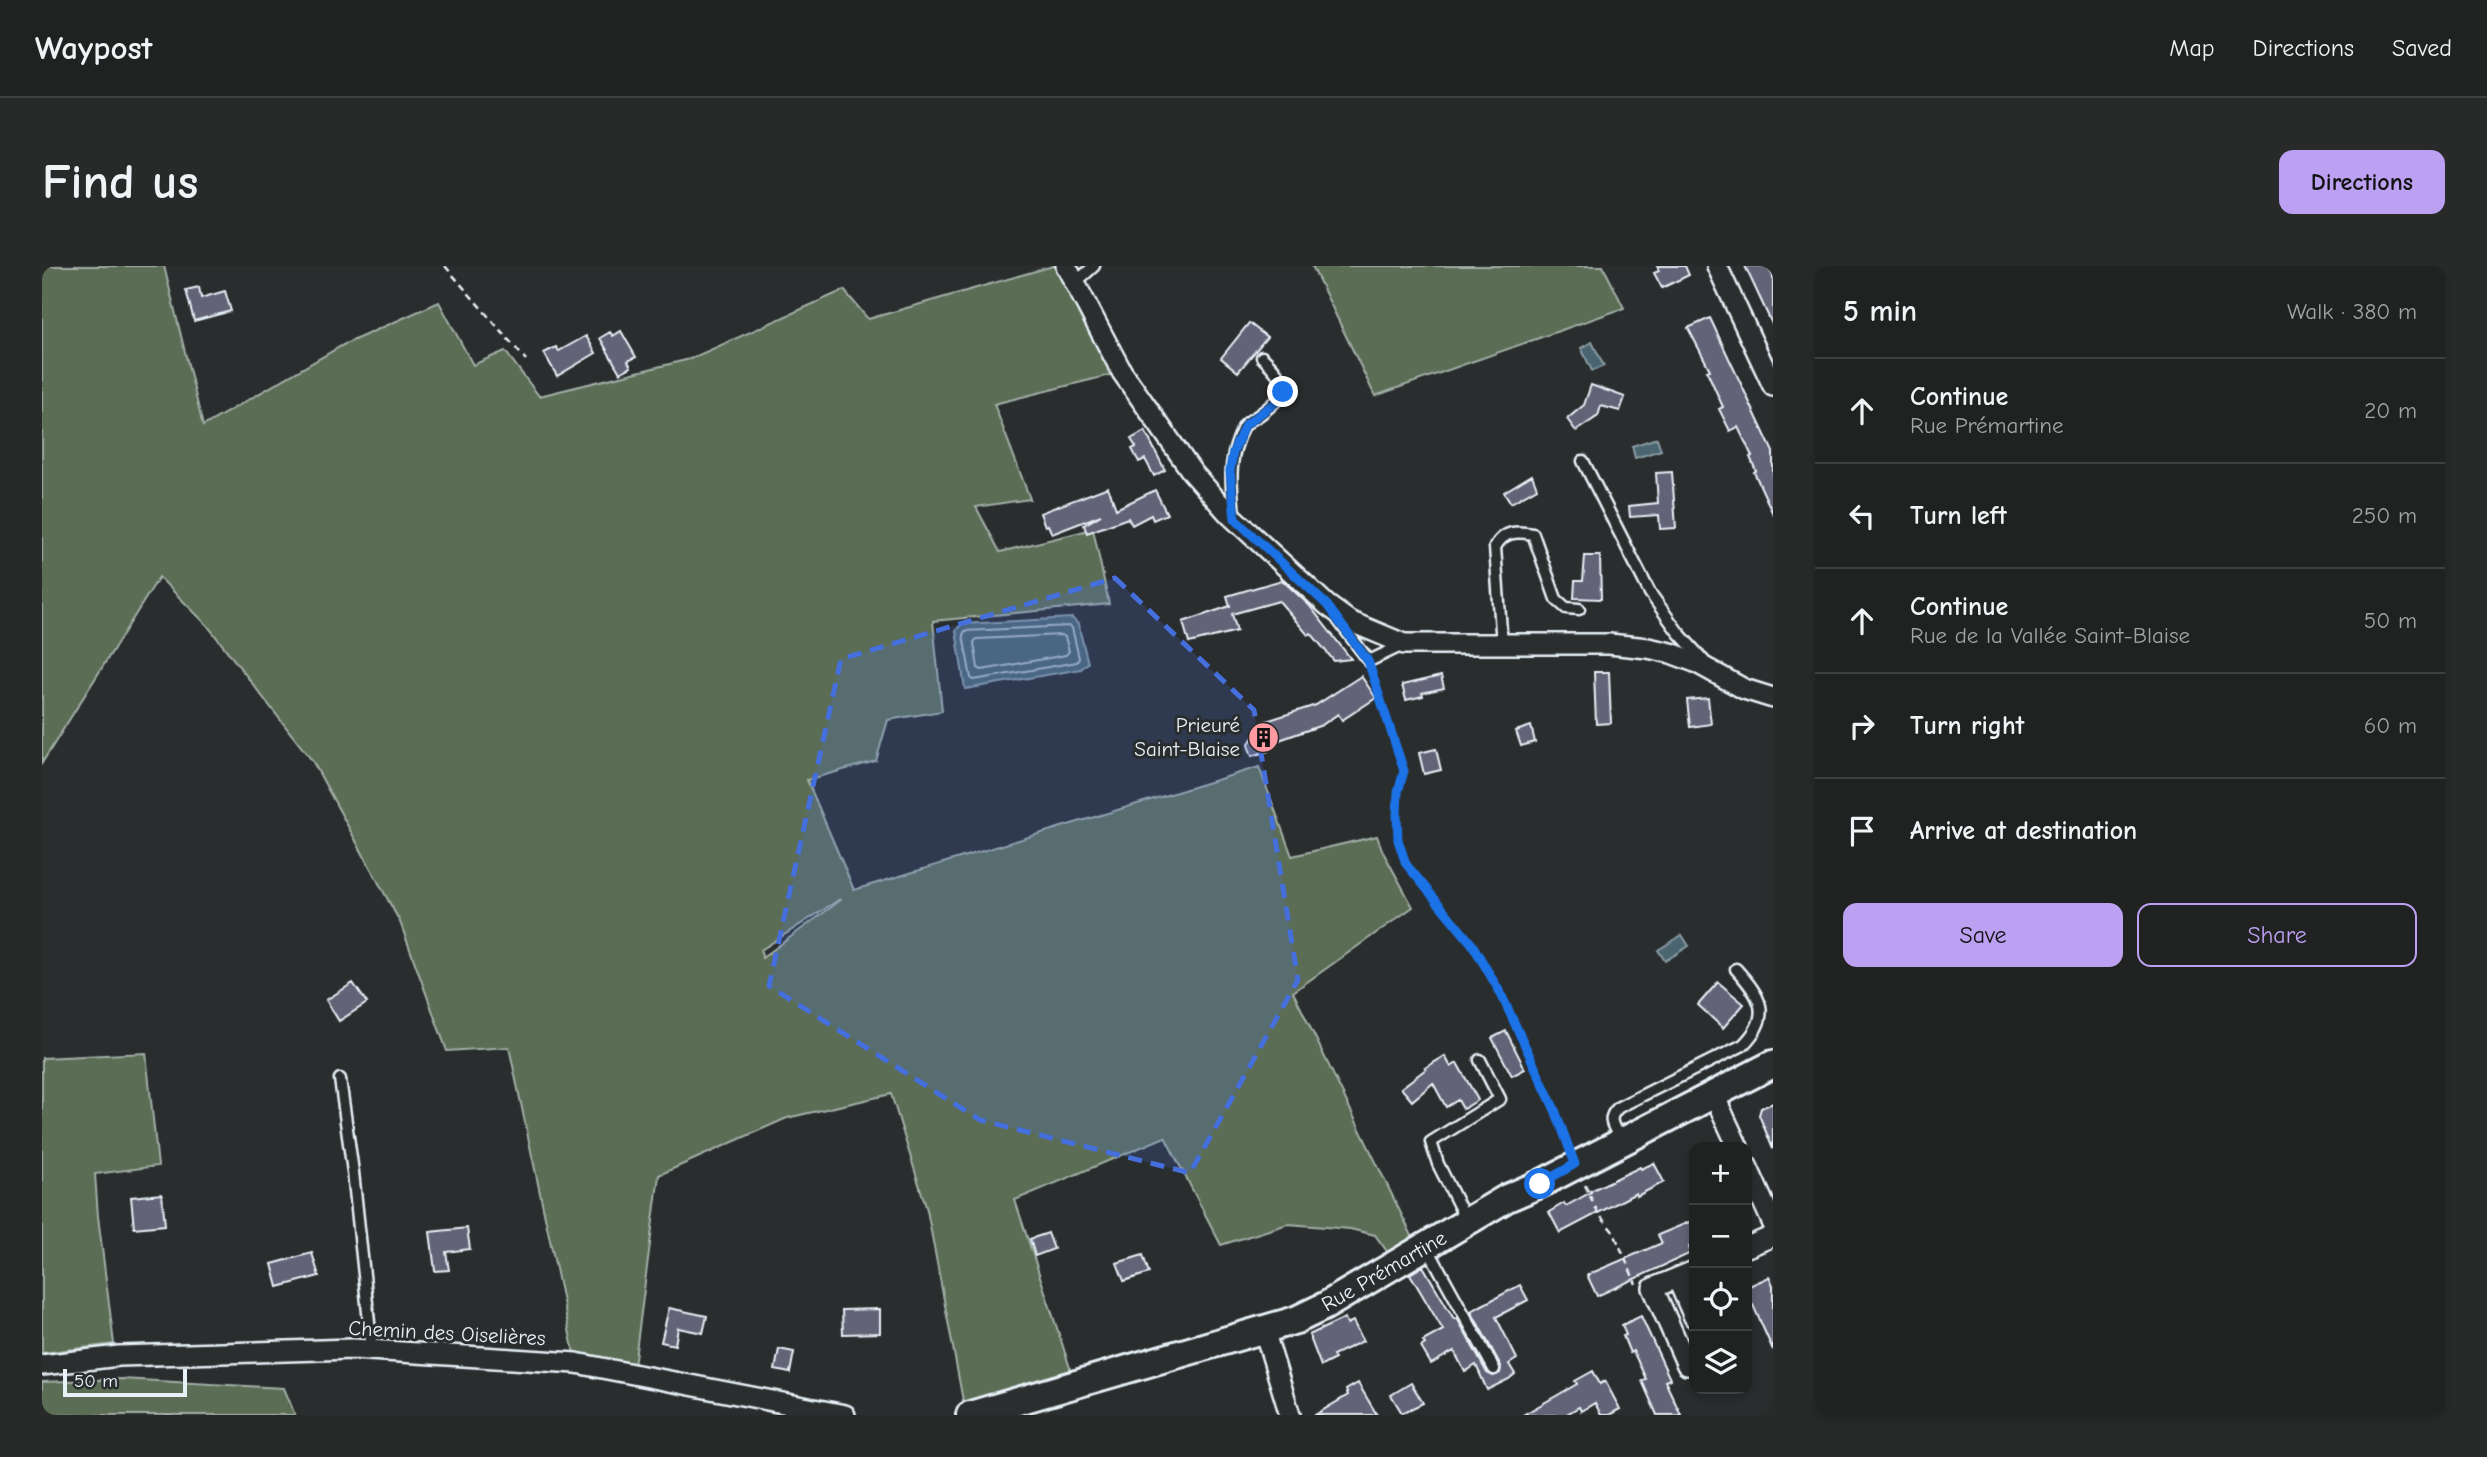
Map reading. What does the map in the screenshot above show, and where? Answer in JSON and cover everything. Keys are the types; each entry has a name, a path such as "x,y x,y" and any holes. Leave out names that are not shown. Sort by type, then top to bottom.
{"street":[{"path":"1717,266 1773,386"},
{"path":"1071,274 1122,372 1192,472 1235,519 1327,605 1349,621 1404,645 1609,644 1648,648 1695,662 1744,689 1773,698"},
{"path":"1755,346 1773,338"},
{"name":"Rue Prémartine","path":"970,1415 1296,1320 1325,1306 1507,1198 1540,1184 1773,1064"},
{"path":"1714,1095 1736,1142"},
{"path":"1752,1177 1773,1224"},
{"path":"1752,1245 1773,1236"},
{"path":"1686,1275 1653,1288 1686,1364"},
{"path":"1674,1334 1689,1327"},
{"path":"1264,1330 1290,1415"},
{"name":"Chemin des Oiselières","path":"42,1365 119,1356 372,1350 576,1363 845,1415"}],"lane":[{"path":"1071,274 1094,266"},
{"path":"1235,519 1230,471 1233,452 1245,425 1276,402 1283,392 1283,382 1276,370 1262,357"},
{"path":"1583,461 1650,593 1678,632 1716,674"},
{"path":"1502,645 1495,547 1500,538 1516,531 1533,534 1556,599 1566,608 1579,609"},
{"path":"1327,605 1368,661 1404,645"},
{"path":"1622,1141 1610,1121 1611,1114 1619,1107 1743,1045 1758,1032 1762,1016 1758,994 1737,969"},
{"path":"1468,1222 1438,1164 1431,1142 1500,1098 1480,1060"},
{"path":"340,1079 372,1350"},
{"path":"1427,1247 1494,1369"}],"path":[{"path":"445,266 526,360"},
{"path":"1368,661 1404,771 1398,792 1397,815 1398,840 1406,864 1472,944 1500,992 1555,1110 1575,1164 1598,1213 1614,1233 1640,1293 1653,1288"}],"highlighted area":[{"path":"1115,578 1254,710 1298,980 1190,1173 980,1120 769,986 841,659"}],"green space":[{"path":"42,266 164,266 203,426 343,345 439,302 473,365 505,351 539,396 690,359 844,290 868,319 1053,266 1066,266 1122,372 994,404 1030,499 976,507 1000,552 1093,529 1109,604 933,621 942,711 888,720 876,761 807,780 854,890 1259,767 1292,856 1377,836 1413,907 1293,992 1414,1240 1389,1254 1375,1235 1350,1229 1288,1224 1221,1245 1165,1137 1015,1200 1072,1374 964,1406 927,1210 891,1094 787,1118 659,1175 633,1374 576,1363 509,1047 447,1051 400,922 313,762 207,625 159,577 42,763","holes":["841,900 762,958 761,950"]},
{"path":"1312,266 1603,266 1624,308 1375,396"},
{"path":"146,1053 158,1166 95,1174 114,1344 42,1353 42,1058"},
{"path":"122,1379 284,1388 295,1415 42,1415 42,1382"}],"water":[{"path":"1592,342 1604,366 1592,371 1581,348"},
{"path":"1657,438 1661,450 1635,458 1632,446"},
{"path":"1072,618 1078,624 1088,663 1081,669 965,689 956,630 962,624"},
{"path":"1682,935 1689,946 1665,961 1658,950"}],"building":[{"path":"1657,266 1685,266 1689,275 1662,288 1654,273 1659,271"},
{"path":"1745,266 1768,266 1773,276 1773,326"},
{"path":"199,287 201,298 225,291 231,311 194,321 186,290"},
{"path":"1710,318 1773,452 1773,514 1754,472 1756,471 1750,457 1752,456 1738,427 1730,431 1719,409 1723,407 1707,371 1710,370 1688,328"},
{"path":"1249,323 1267,337 1238,372 1221,358"},
{"path":"621,331 636,357 628,361 631,367 620,373 600,338 610,332 613,336"},
{"path":"586,336 596,353 557,376 544,353 556,347 559,351"},
{"path":"1591,385 1625,397 1620,411 1601,406 1598,416 1576,431 1567,419 1584,405"},
{"path":"1145,431 1165,470 1154,476 1145,459 1139,462 1132,449 1136,447 1131,439"},
{"path":"1672,472 1676,528 1660,529 1659,515 1630,517 1629,506 1658,503 1656,473"},
{"path":"1532,475 1537,488 1511,503 1504,492"},
{"path":"1108,487 1116,509 1155,490 1167,514 1153,520 1151,515 1132,525 1128,518 1087,533 1084,525 1101,515 1052,534 1048,525 1045,526 1040,513"},
{"path":"1585,556 1600,556 1601,599 1574,598 1575,581 1583,581"},
{"path":"1282,580 1309,605 1351,659 1334,661 1279,601 1232,614 1237,631 1189,643 1183,622 1230,606 1227,596"},
{"path":"1594,672 1609,672 1611,723 1596,724"},
{"path":"1361,676 1376,698 1342,720 1338,714 1322,725 1268,744 1268,751 1252,756 1248,745 1263,722 1316,705"},
{"path":"1441,676 1444,688 1406,700 1402,685"},
{"path":"1708,698 1711,724 1690,727 1687,700"},
{"path":"1531,726 1535,742 1521,746 1516,731"},
{"path":"1436,749 1441,770 1424,774 1419,753"},
{"path":"1718,982 1744,1004 1723,1028 1698,1005"},
{"path":"353,983 367,1003 339,1021 326,1000"},
{"path":"1506,1031 1525,1069 1512,1076 1492,1038"},
{"path":"1445,1056 1451,1067 1457,1063 1478,1100 1463,1109 1458,1100 1446,1107 1433,1083 1412,1101 1401,1088"},
{"path":"1773,1103 1773,1149 1759,1115 1761,1108"},
{"path":"1654,1163 1664,1182 1637,1196 1636,1193 1560,1233 1549,1212 1564,1203 1566,1206 1640,1167 1641,1169"},
{"path":"162,1194 165,1225 134,1228 131,1197"},
{"path":"1689,1222 1689,1254 1597,1296 1587,1275 1662,1243 1658,1235"},
{"path":"467,1228 470,1249 446,1252 449,1270 435,1271 430,1232"},
{"path":"1048,1233 1054,1249 1035,1256 1030,1239"},
{"path":"312,1253 319,1276 278,1287 272,1264"},
{"path":"1143,1255 1149,1273 1124,1281 1117,1263"},
{"path":"1423,1266 1454,1319 1457,1318 1487,1373 1493,1376 1500,1373 1501,1366 1471,1311 1520,1285 1528,1300 1496,1317 1517,1359 1509,1364 1515,1374 1509,1379 1487,1390 1476,1365 1465,1372 1454,1351 1431,1364 1421,1347 1425,1344 1423,1341 1443,1330 1410,1274"},
{"path":"1769,1277 1773,1285 1773,1350 1752,1305 1752,1285"},
{"path":"669,1308 707,1316 703,1333 678,1328 675,1345 661,1342"},
{"path":"880,1309 880,1333 843,1334 842,1310"},
{"path":"1641,1316 1670,1379 1665,1381 1681,1415 1657,1415 1642,1381 1646,1379 1623,1336 1626,1335 1622,1325"},
{"path":"1345,1318 1347,1324 1353,1321 1363,1341 1333,1355 1335,1359 1321,1366 1309,1335"},
{"path":"779,1349 794,1352 790,1373 775,1370"},
{"path":"1593,1371 1600,1384 1605,1381 1620,1409 1609,1415 1601,1415 1595,1403 1581,1411 1579,1407 1565,1415 1523,1415 1577,1384 1575,1381"},
{"path":"1358,1383 1377,1415 1315,1415 1348,1395 1346,1390"},
{"path":"1411,1383 1423,1403 1402,1413 1391,1395"}],"place":[{"name":"Prieuré Saint-Blaise","path":"1263,737"}],"route":[{"path":"1283,392 1276,402 1245,425 1233,452 1230,471 1235,519 1327,605 1368,661 1404,771 1398,792 1397,815 1398,840 1406,864 1472,944 1500,992 1555,1110 1575,1164 1540,1184"}]}
